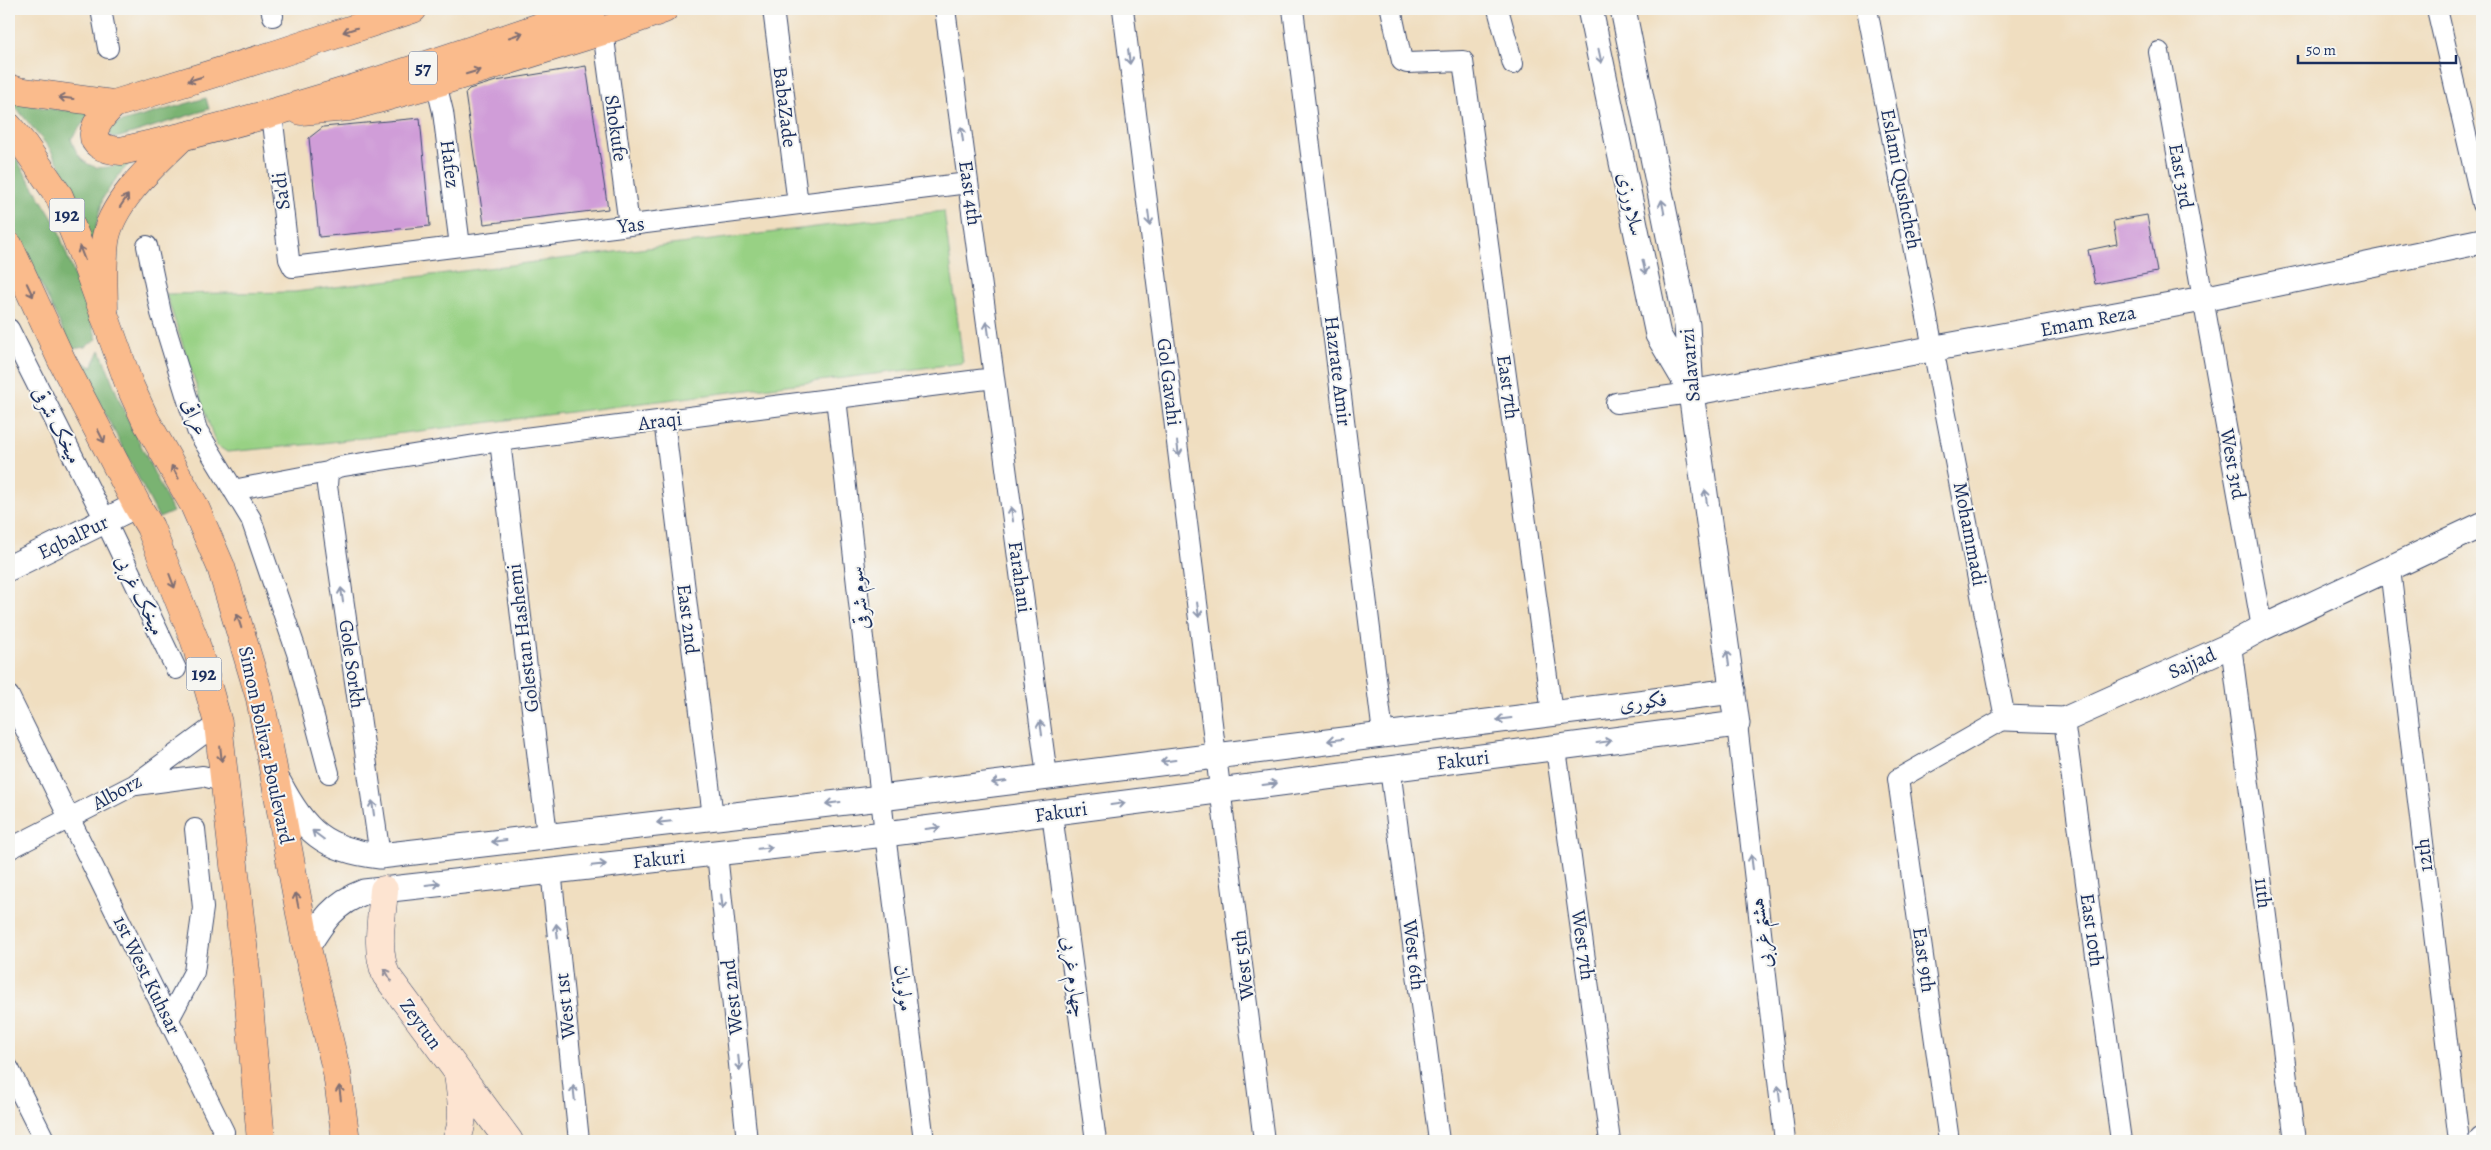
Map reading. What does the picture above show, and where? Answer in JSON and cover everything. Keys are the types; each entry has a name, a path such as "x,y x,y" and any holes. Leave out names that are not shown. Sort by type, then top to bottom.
{"main road":[{"path":"9,88 18,91 114,104 280,53 413,9"},
{"path":"272,114 349,107 436,83 597,20 664,9"},
{"name":"57","path":"104,315 105,240 112,221 122,203 148,170 182,138 272,114 424,68 597,20"},
{"path":"114,104 95,123 92,132 95,142 101,148 121,151 182,138"},
{"name":"Simon Bolivar Boulevard","path":"9,126 59,196 129,384 146,421 194,505 221,567 260,698 276,776 294,890 337,1073 341,1135"},
{"name":"192","path":"9,246 62,362 136,505 150,527 195,641 218,723 263,1135"},
{"name":"Zeytun","path":"384,890 379,944 380,960 386,975 509,1141"},
{"path":"456,1141 460,1132 463,1109 458,1073"}],"street":[{"path":"101,9 108,48"},
{"name":"BabaZade","path":"773,9 798,204"},
{"name":"East 4th","path":"945,9 994,378"},
{"name":"Gol Gavahi","path":"1123,9 1221,790"},
{"name":"Hazrate Amir","path":"1293,9 1383,734"},
{"name":"East 7th","path":"1391,9 1402,61 1407,63 1463,62 1552,713"},
{"path":"1498,9 1513,64"},
{"name":"سلاورزی","path":"1590,9 1658,335 1691,393"},
{"name":"Salavarzi","path":"1623,9 1687,325 1691,393 1736,724"},
{"name":"Eslami Qushcheh","path":"1868,9 1934,350"},
{"path":"2437,9 2482,204"},
{"name":"Shokufe","path":"597,20 630,225"},
{"name":"East 3rd","path":"2159,52 2204,299"},
{"name":"Hafez","path":"436,83 443,112 460,246"},
{"name":"Sa'di","path":"272,114 289,259 293,267"},
{"name":"Yas","path":"293,267 968,183"},
{"name":"Emam Reza","path":"1691,393 1934,350 2204,299 2482,242"},
{"name":"عراقی","path":"147,246 161,312 197,430 251,519 297,653 329,773"},
{"name":"West 3rd","path":"2204,299 2262,628"},
{"name":"میخک شرقی","path":"9,329 105,520"},
{"name":"Mohammadi","path":"1934,350 2005,718"},
{"name":"Araqi","path":"328,472 338,467 500,441 994,378"},
{"name":"Farahani","path":"994,378 1047,776"},
{"path":"1616,403 1691,393"},
{"name":"سوم شرقی","path":"836,398 885,834"},
{"name":"East 2nd","path":"664,420 713,817"},
{"name":"Golestan Hashemi","path":"500,441 547,835"},
{"path":"233,490 328,472"},
{"name":"Gole Sorkh","path":"328,472 327,486 380,856"},
{"name":"EqbalPur","path":"9,568 136,505"},
{"name":"میخک غربی","path":"105,520 176,669"},
{"name":"Sajjad","path":"2005,718 2064,720 2231,645 2262,628 2482,525"},
{"name":"12th","path":"2390,569 2459,1141"},
{"name":"11th","path":"2231,645 2296,1141"},
{"name":"فکوری","path":"1552,713 1732,691"},
{"name":"1st West Kuhsar","path":"9,696 224,1132"},
{"name":"Fakuri","path":"276,776 291,806 306,826 328,843 351,853 380,856 547,835 881,798 1552,713"},
{"name":"East 9th","path":"1949,1141 1898,779 2005,718"},
{"name":"East 10th","path":"2064,720 2120,1141"},
{"name":"Alborz","path":"9,849 134,785 218,723"},
{"name":"Fakuri","path":"384,890 1052,814 1221,790 1556,749 1736,724"},
{"name":"هشتم غربی","path":"1736,724 1785,1141"},
{"name":"West 7th","path":"1556,749 1610,1141"},
{"name":"West 6th","path":"1390,769 1438,1141"},
{"path":"134,785 203,776 224,782"},
{"name":"West 5th","path":"1221,790 1264,1141"},
{"name":"چهارم غربی","path":"1052,814 1096,1141"},
{"path":"169,1019 194,972 203,908 195,829"},
{"name":"مولویان","path":"885,834 924,1141"},
{"name":"West 2nd","path":"717,853 747,1141"},
{"name":"West 1st","path":"551,870 579,1141"},
{"path":"306,947 327,915 347,898 364,892 384,890"},
{"path":"9,1069 45,1141"}],"green space":[{"path":"206,98 209,109 120,137 115,138 108,131 115,124"},
{"path":"9,99 54,109 77,111 101,109 89,115 71,139 76,151 82,159 97,167 114,166 135,157 118,176 103,198 91,247 73,188 50,149"},
{"path":"9,147 56,224 97,339 85,347 72,349 9,218"},
{"path":"944,211 963,363 315,444 227,452 216,445 166,294 295,292"},
{"path":"100,350 121,404 173,512 159,518 77,359 92,367"}],"building":[{"path":"586,66 608,209 484,224 465,93 469,89 496,81"},
{"path":"420,118 430,226 319,237 309,138 323,127"},
{"path":"2147,215 2157,272 2095,284 2088,250 2117,244 2113,221"}]}
